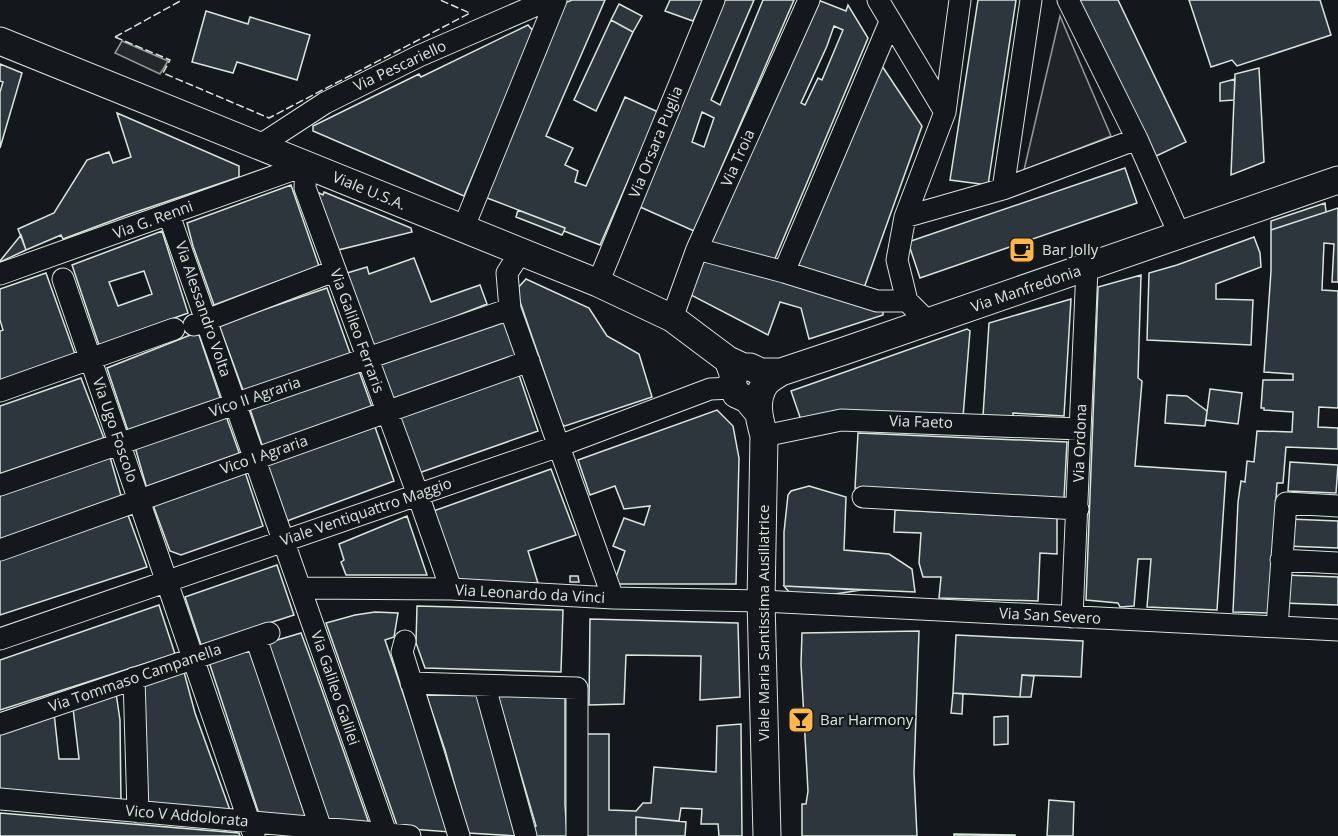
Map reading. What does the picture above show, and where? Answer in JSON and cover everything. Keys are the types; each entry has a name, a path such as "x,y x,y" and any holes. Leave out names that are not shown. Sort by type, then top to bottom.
{"main road":[{"name":"Viale U.S.A.","path":"0,41 598,283 672,318 752,387"},
{"name":"Via Manfredonia","path":"752,387 928,322 1338,180"},
{"name":"Viale Maria Santissima Ausiliatrice","path":"752,387 761,602 767,836"}],"street":[{"name":"Via Pescariello","path":"259,146 325,103 419,56 549,0"},
{"path":"463,229 556,0"},
{"name":"Via Orsara Puglia","path":"598,283 714,0"},
{"name":"Via Troia","path":"672,318 697,249 809,0"},
{"path":"878,0 945,112"},
{"path":"928,322 907,301 897,260 905,217 945,112 960,0"},
{"path":"1003,189 1031,0"},
{"path":"1068,0 1137,139 1180,236"},
{"path":"784,272 890,22"},
{"path":"905,217 1003,189 1137,139"},
{"name":"Via G. Renni","path":"0,274 306,165"},
{"name":"Via Galileo Ferraris","path":"306,165 305,188 451,589"},
{"name":"Via Alessandro Volta","path":"169,214 192,325 236,404 283,541"},
{"path":"697,249 784,272 877,301 907,301"},
{"path":"520,253 507,273 510,309 613,598"},
{"name":"Via Ordona","path":"1071,617 1078,509 1087,268"},
{"path":"0,391 90,358 192,325 334,271"},
{"name":"Via Ugo Foscolo","path":"63,279 252,829"},
{"name":"Vico II Agraria","path":"0,485 510,309"},
{"name":"Vico I Agraria","path":"0,550 529,361"},
{"name":"Via Faeto","path":"752,387 841,420 1080,429"},
{"name":"Viale Ventiquattro Maggio","path":"0,639 559,446 710,390 752,387"},
{"path":"863,497 1078,509"},
{"path":"1277,627 1286,503 1338,506"},
{"name":"Via Galileo Galilei","path":"283,541 386,835"},
{"path":"1281,560 1338,563"},
{"name":"Via Leonardo da Vinci","path":"300,588 451,589 613,598 761,602"},
{"name":"Via San Severo","path":"761,602 1338,630"},
{"name":"Via Tommaso Campanella","path":"0,724 262,635 321,829"},
{"path":"405,641 402,652 459,836"},
{"path":"134,678 138,812"},
{"path":"411,683 577,688 577,836"},
{"path":"485,687 526,836"},
{"name":"Vico V Addolorata","path":"0,799 138,812 252,829 321,829 410,836"}],"shaded area":[{"path":"1060,16 1111,136 1024,170"},
{"path":"122,41 168,61 160,74 115,53"}],"building":[{"path":"572,0 605,0 546,136 573,148 565,165 578,171 575,182 586,186 625,97 658,112 600,245 564,231 565,228 482,196 560,5"},
{"path":"670,0 703,0 693,21 665,11"},
{"path":"725,0 754,0 711,100 720,105 763,0 794,0 694,231 638,206","holes":["702,112 714,118 704,147 692,142"]},
{"path":"818,0 846,11 848,5 868,38 774,261 707,246","holes":["834,26 843,30 822,80 818,78 805,105 801,103"]},
{"path":"978,0 1016,0 988,185 950,180"},
{"path":"1076,0 1118,0 1186,142 1152,158"},
{"path":"1189,0 1320,0 1331,35 1237,66 1232,60 1211,67"},
{"path":"619,4 642,16 633,32 611,20"},
{"path":"206,11 248,24 250,17 310,35 297,80 237,62 233,73 192,62"},
{"path":"611,20 633,32 596,111 574,100"},
{"path":"528,25 534,32 464,196 313,131 313,126 419,74 421,77"},
{"path":"880,63 922,126 864,288 791,268"},
{"path":"0,64 22,73 0,148 0,92 3,82 0,81"},
{"path":"1259,68 1264,162 1231,175 1235,74"},
{"path":"1235,79 1234,100 1220,101 1220,83"},
{"path":"117,113 239,166 239,177 63,239 61,235 26,250 18,229 54,213 87,160 109,152 113,163 131,157"},
{"path":"1125,168 1137,203 920,278 908,242"},
{"path":"291,185 319,266 214,305 187,223"},
{"path":"324,192 411,228 412,232 338,250 317,195 319,193 323,195"},
{"path":"1325,203 1326,212 1271,230 1271,221"},
{"path":"1338,208 1338,282 1332,282 1334,244 1324,243 1322,290 1338,291 1338,408 1319,407 1318,427 1338,428 1338,449 1286,447 1283,483 1277,483 1269,613 1233,612 1238,502 1241,481 1245,482 1247,461 1254,462 1257,431 1292,432 1293,412 1261,408 1263,380 1293,380 1293,374 1264,372 1271,271 1271,230"},
{"path":"518,210 565,228 562,235 516,217"},
{"path":"162,231 188,313 99,345 72,265","holes":["144,271 152,294 118,306 109,282"]},
{"path":"21,235 26,250 0,262 0,261"},
{"path":"1254,237 1260,253 1261,267 1216,284 1216,299 1253,300 1251,345 1147,340 1149,273"},
{"path":"414,258 431,302 480,285 487,304 372,349 347,273 367,267 369,274"},
{"path":"705,259 883,311 883,315 809,339 801,308 780,302 768,335 689,294"},
{"path":"46,273 76,357 0,383 0,331 3,330 0,320 0,289"},
{"path":"1141,275 1138,378 1142,381 1135,466 1226,472 1217,610 1147,607 1151,559 1138,559 1134,606 1120,607 1118,603 1086,600 1098,287"},
{"path":"526,279 589,308 607,336 639,354 652,397 565,426 562,424 516,290"},
{"path":"327,288 350,353 244,393 219,325"},
{"path":"1071,299 1064,416 1013,413 1013,420 983,416 989,323"},
{"path":"503,319 517,359 391,403 379,365"},
{"path":"967,329 970,331 963,417 802,423 791,391"},
{"path":"198,332 221,400 128,431 107,368"},
{"path":"359,371 373,410 263,448 250,409"},
{"path":"518,372 538,431 416,474 396,417"},
{"path":"81,378 105,441 0,476 0,406"},
{"path":"1210,389 1242,393 1238,424 1206,420"},
{"path":"1167,395 1187,396 1207,411 1205,426 1165,423"},
{"path":"717,410 733,426 739,458 736,584 615,584 625,551 613,546 624,518 644,525 650,506 624,509 615,486 590,495 578,460"},
{"path":"226,416 240,455 147,489 135,447"},
{"path":"374,424 394,481 287,521 266,462"},
{"path":"858,433 1067,442 1064,498 855,488"},
{"path":"110,457 122,499 0,542 0,496"},
{"path":"1290,462 1338,465 1336,493 1288,491"},
{"path":"551,469 576,535 528,551 538,583 451,581 428,513"},
{"path":"245,472 263,526 181,555 170,551 153,505"},
{"path":"809,486 846,497 844,550 889,554 912,569 915,592 784,586 784,532 788,495 791,491"},
{"path":"895,510 1057,518 1057,554 1040,553 1038,601 939,598 941,577 923,577 919,563 921,533 894,532"},
{"path":"128,515 147,567 0,615 0,558"},
{"path":"407,516 427,575 346,575 341,562 344,560 339,544"},
{"path":"1289,519 1338,521 1338,548 1286,546"},
{"path":"277,565 294,615 201,645 185,597"},
{"path":"1285,575 1338,577 1338,605 1283,603"},
{"path":"570,576 578,576 579,582 570,582"},
{"path":"784,586 861,590 822,596 790,593"},
{"path":"159,605 175,654 0,710 0,660"},
{"path":"417,606 563,610 561,672 425,668 416,643"},
{"path":"375,612 398,613 394,637 385,640 450,832 398,828 326,623"},
{"path":"590,619 738,623 740,697 700,700 701,656 626,655 624,704 589,705"},
{"path":"919,631 914,773 917,836 802,836 802,804 806,804 808,791 801,664 802,633"},
{"path":"301,633 370,826 328,821 267,643"},
{"path":"956,635 1083,641 1081,677 1022,675 1020,697 953,693"},
{"path":"250,650 307,821 260,817 209,662"},
{"path":"184,672 195,713 231,813 147,805 142,685"},
{"path":"1022,675 1034,676 1031,697 1020,697"},
{"path":"425,691 478,694 517,836 468,833 445,750"},
{"path":"116,693 120,720 121,803 0,794 0,730 54,713 59,759 79,759 73,708"},
{"path":"497,693 565,696 567,836 534,836 531,828 536,826"},
{"path":"953,693 963,694 962,714 951,713"},
{"path":"1008,716 1008,744 994,745 994,717"},
{"path":"741,724 742,836 719,836 718,824 701,824 702,809 681,808 679,821 636,817 636,836 584,836 583,734 609,734 609,810 636,811 643,803 651,803 654,767 716,772 717,726"},
{"path":"1049,800 1074,802 1073,836 1047,836"},
{"path":"0,813 239,833 240,836 0,836"},
{"path":"636,817 686,822 685,836 636,836"},
{"path":"954,834 1015,835 1015,836 954,836"}],"fence":[{"path":"115,37 182,0"},
{"path":"115,37 170,60 163,73 269,118 470,13 440,0"}],"place":[{"name":"Bar Jolly","path":"1022,250"},
{"name":"Bar Harmony","path":"801,720"}]}
